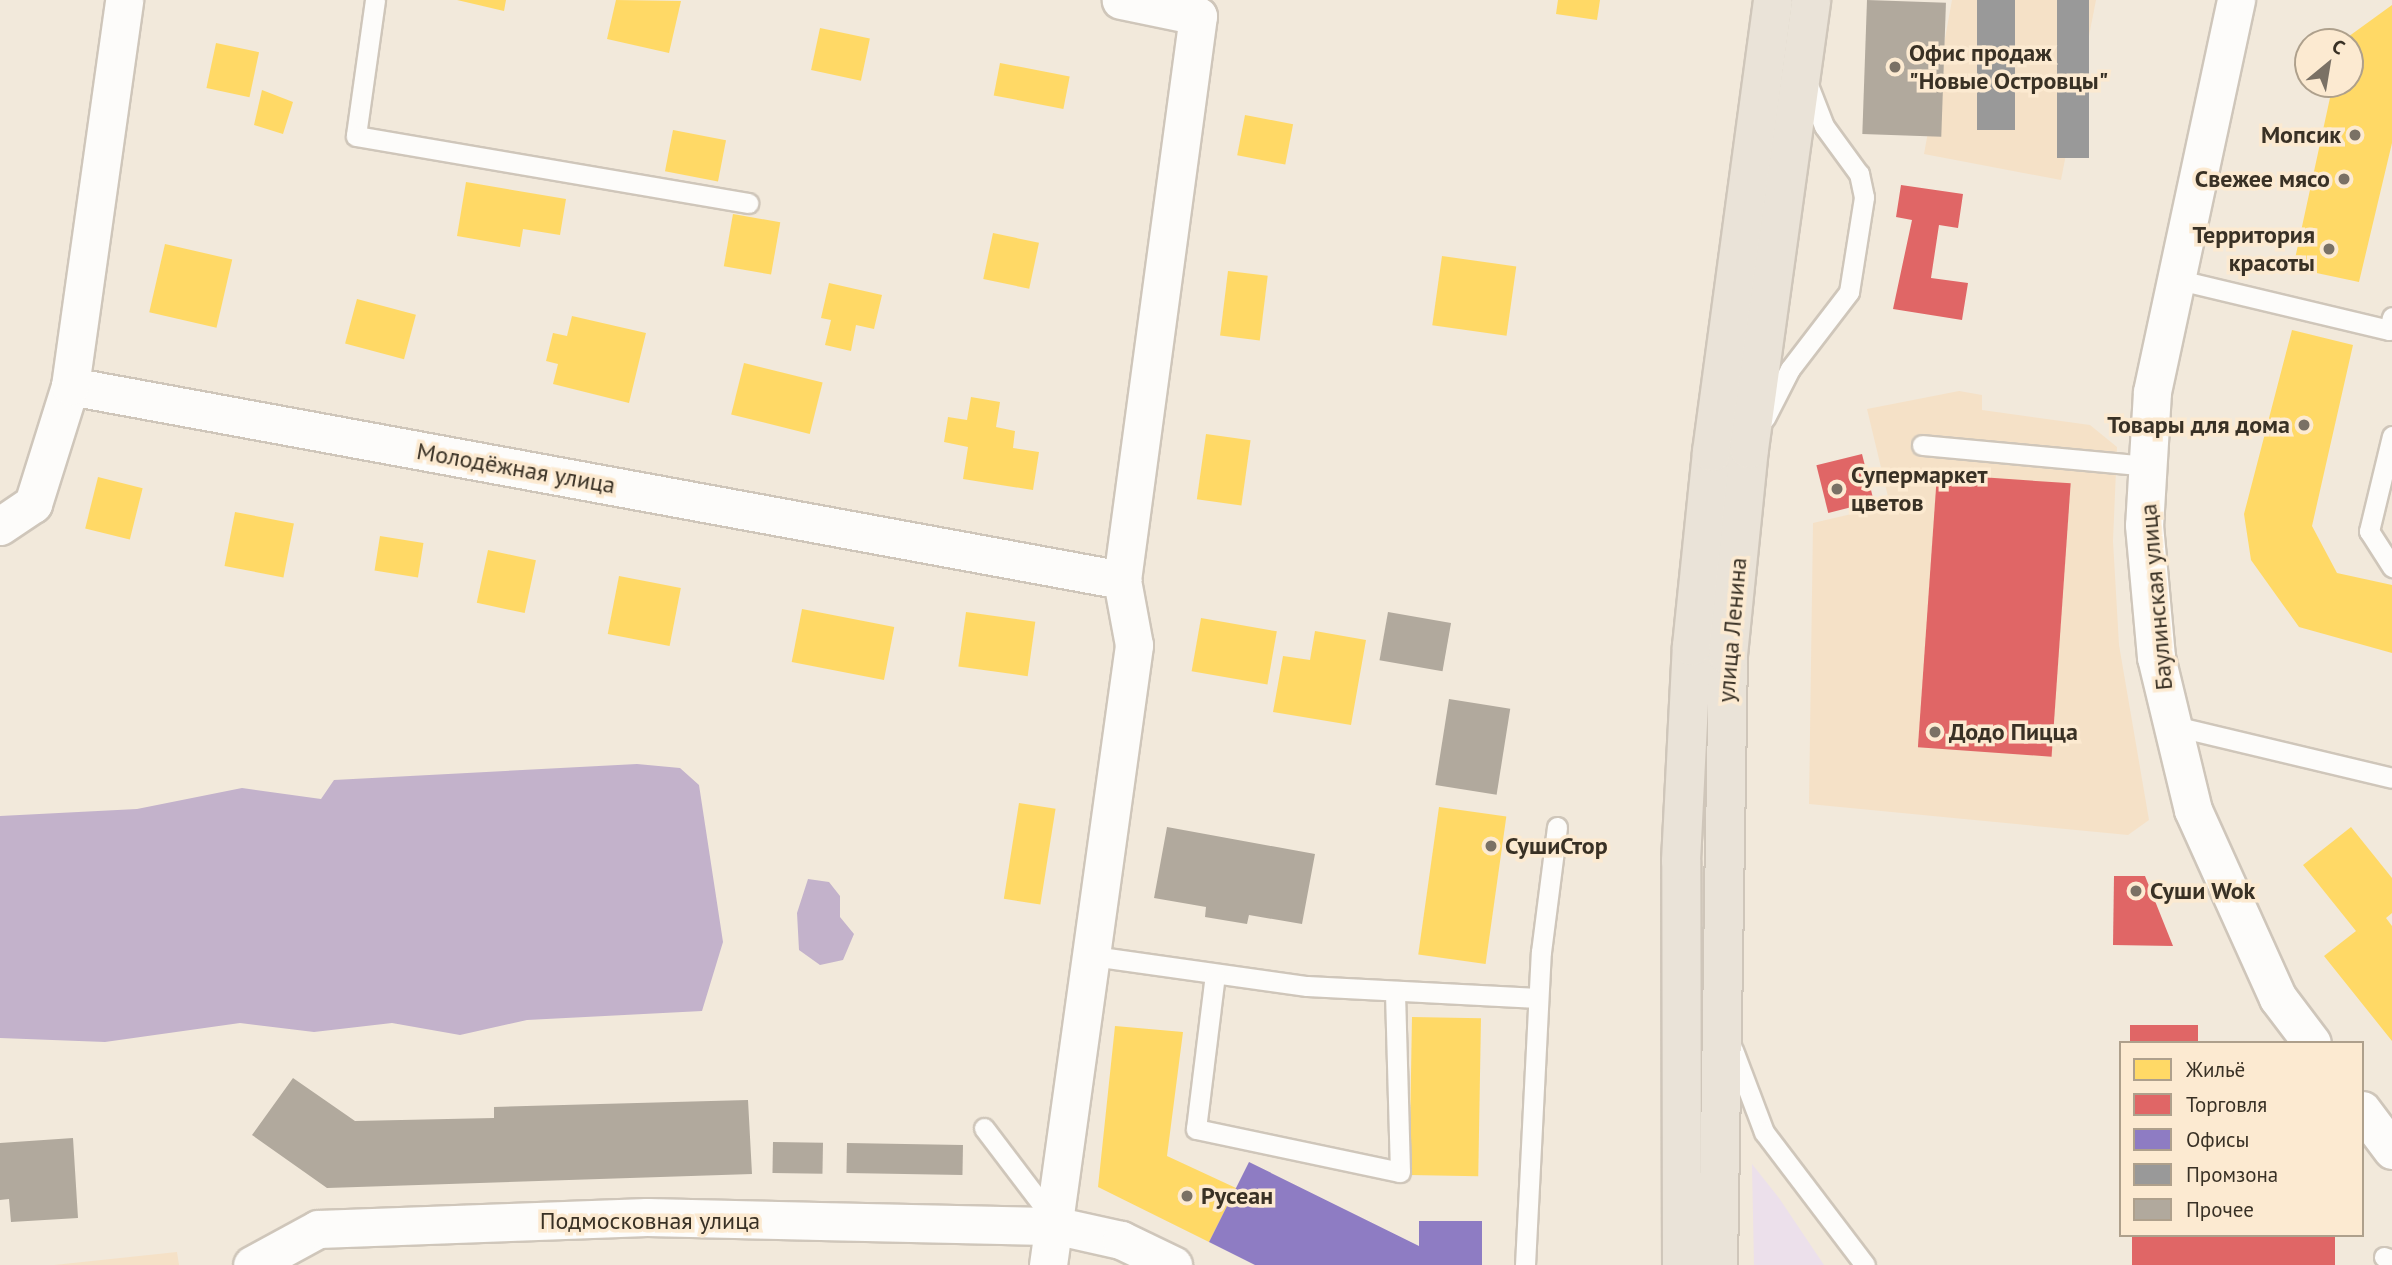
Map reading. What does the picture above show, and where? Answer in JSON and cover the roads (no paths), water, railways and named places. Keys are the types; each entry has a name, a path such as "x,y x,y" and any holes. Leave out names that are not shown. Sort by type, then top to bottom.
{"main road":[{"name":"улица Ленина","path":"1682,1265 1681,861 1692,646 1712,452 1773,0"},
{"name":"улица Ленина","path":"1718,1265 1718,1003 1728,655 1749,449 1811,0"}],"street":[{"path":"0,526 33,504 70,386 124,0"},
{"path":"1048,1265 1058,1226 1134,645 1122,580 1198,16 1121,0"},
{"name":"Баулинская улица","path":"2236,0 2152,393 2144,525 2156,657 2170,725 2193,810 2230,900 2278,998 2310,1041"},
{"name":"Молодёжная улица","path":"70,386 1122,580"},
{"path":"2364,1113 2392,1150"},
{"name":"Подмосковная улица","path":"252,1265 318,1230 647,1217 1058,1226 1121,1240 1172,1265"}],"lane":[{"path":"375,0 356,135 748,203"},
{"path":"1749,449 1790,369 1849,292 1864,197 1859,174 1824,126 1801,63"},
{"path":"2175,279 2391,329"},
{"path":"2392,436 2369,531 2392,567"},
{"path":"1922,445 2148,466"},
{"path":"2170,725 2392,778"},
{"path":"1525,1265 1538,998 1557,827"},
{"path":"1093,956 1215,974 1395,991 1538,998"},
{"path":"1215,974 1196,1129 1401,1172 1395,991"},
{"path":"1718,1003 1764,1132 1865,1265"},
{"path":"984,1128 1058,1226"}],"place":[{"name":"Офис продаж \"Новые Островцы\"","path":"1895,67"},
{"name":"Мопсик","path":"2355,135"},
{"name":"Свежее мясо","path":"2344,179"},
{"name":"Территория красоты","path":"2329,249"},
{"name":"Товары для дома","path":"2304,425"},
{"name":"Супермаркет цветов","path":"1837,489"},
{"name":"Додо Пицца","path":"1935,732"},
{"name":"СушиСтор","path":"1491,846"},
{"name":"Суши Wok","path":"2136,891"},
{"name":"Русеан","path":"1187,1196"}]}
